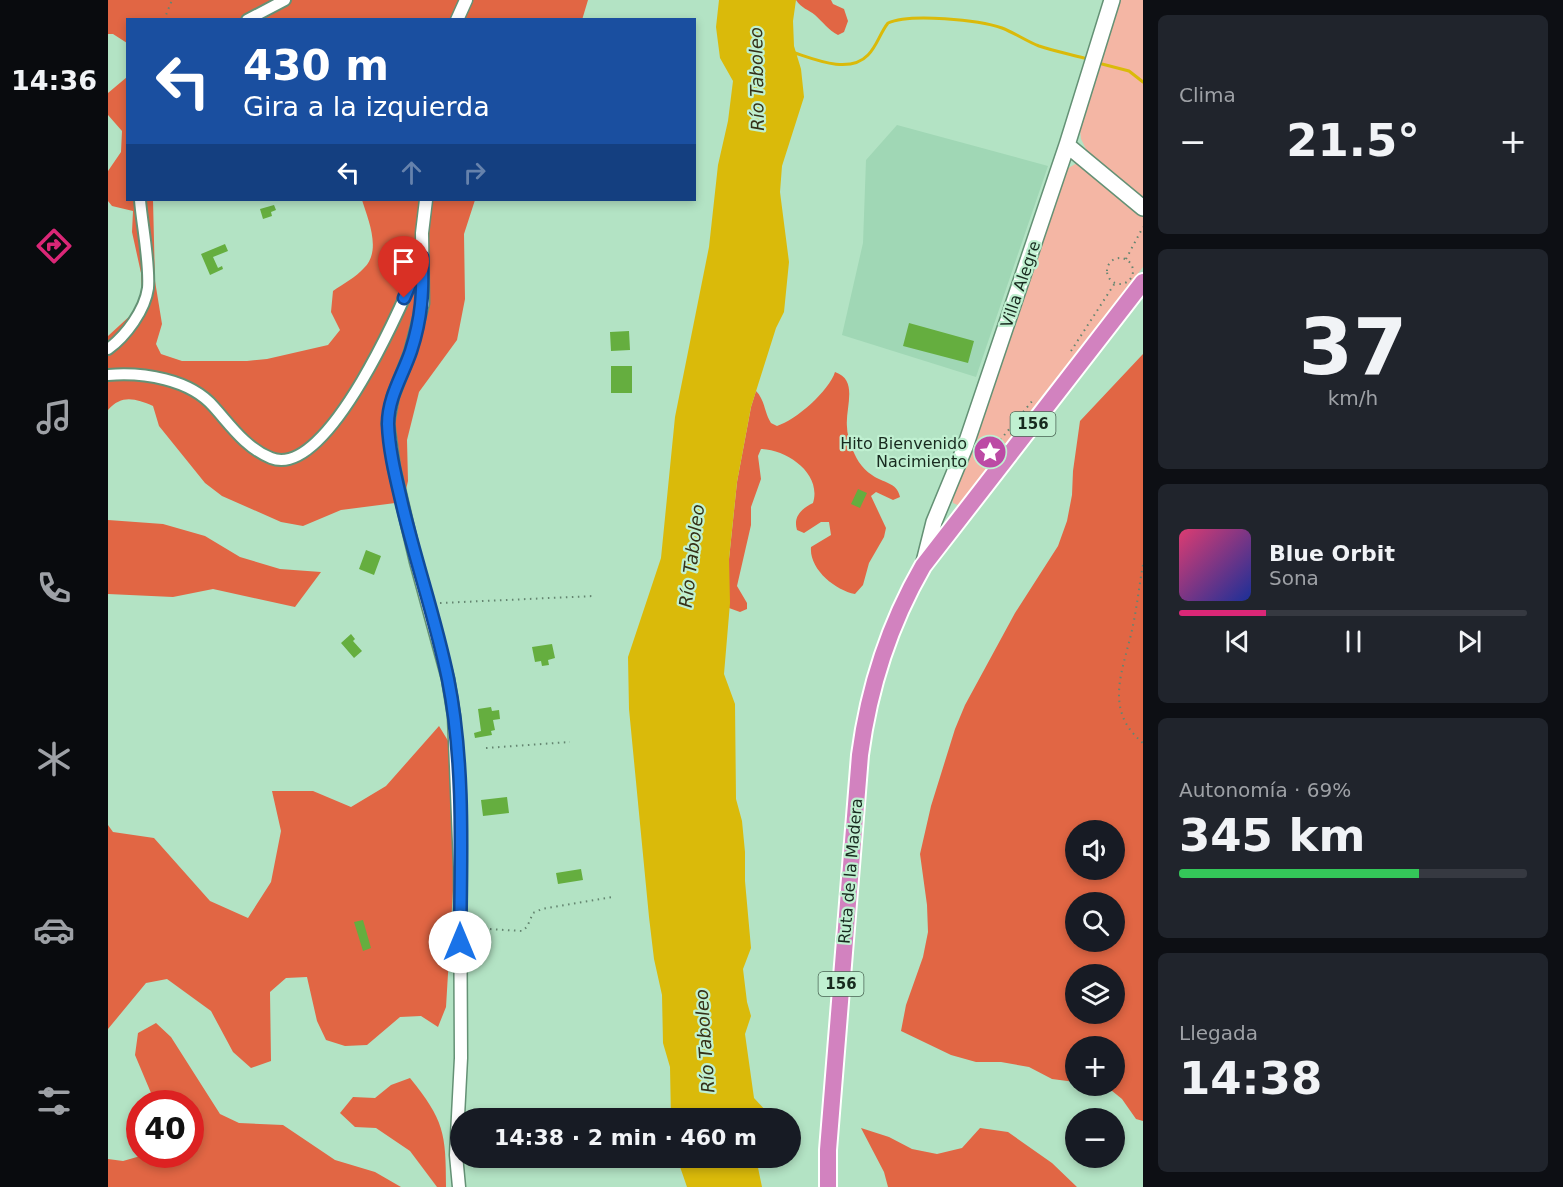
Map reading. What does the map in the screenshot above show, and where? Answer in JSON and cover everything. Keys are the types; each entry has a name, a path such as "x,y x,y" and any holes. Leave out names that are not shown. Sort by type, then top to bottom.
{"highway":[{"name":"156","path":"923,566 1143,282"},
{"name":"Ruta de la Madera","path":"828,1187 831,1116 863,728 884,649 901,606 923,566"}],"main road":[{"name":"Villa Alegre","path":"923,566 934,522 965,447 1067,145 1112,0"},
{"path":"1067,145 1143,208"}],"street":[{"path":"251,18 285,0"},
{"path":"459,18 466,0"},
{"path":"108,349 128,330 141,310 148,288 140,201"},
{"path":"426,201 422,257 423,303 410,353 393,396 388,423 394,468 448,679 454,716 458,766 460,926 461,1095 456,1155 459,1187"},
{"path":"108,375 130,373 146,375 196,392 209,401 250,445 276,460 296,458 306,452 325,432 358,388 392,324 422,257"}],"path":[{"path":"165,18 172,0"},
{"path":"1125,260 1143,227"},
{"path":"1116,258 1125,260 1132,268 1131,276 1125,282 1115,283 1107,275 1107,267 1116,258"},
{"path":"1067,357 1115,283"},
{"path":"985,448 997,444 1040,392"},
{"path":"1143,565 1118,690 1123,716 1133,733 1143,743"},
{"path":"428,605 594,596"},
{"path":"486,748 570,742"},
{"path":"460,926 522,930 529,924 533,913 542,909 613,897"}],"shaded area":[{"path":"108,0 588,0 583,18 126,18 126,42 113,34 108,34"},
{"path":"796,0 831,0 833,4 844,9 848,21 844,32 838,35 834,33"},
{"path":"1119,0 1143,0 1143,204 1089,155 1081,139 1079,120"},
{"path":"126,78 126,201 153,201 155,281 162,324 156,344 161,354 182,361 267,359 328,345 340,330 331,312 333,291 361,271 372,253 372,235 362,201 475,201 464,234 465,299 457,340 419,392 407,440 408,481 403,502 341,510 303,526 281,522 222,496 205,483 159,426 153,406 129,399 113,405 108,410 108,336 132,314 142,292 141,273 132,232 133,211 112,206 108,201 108,171 121,152 122,131 108,115 108,93"},
{"path":"897,125 1048,166 976,377 842,335 863,243 866,160"},
{"path":"1077,163 1092,171 1143,216 1143,267 960,506 953,503 952,497 1065,170"},
{"path":"1143,354 1143,1121 1136,1119 1118,1096 1125,1096 1125,1036 1065,1036 1065,1081 1052,1079 1029,1067 1001,1062 976,1062 951,1055 901,1031 906,1005 923,957 928,932 920,854 931,806 955,729 965,705 1015,613 1058,546 1067,521 1072,495 1080,421"},
{"path":"835,372 847,381 849,388 847,429 857,458 868,472 896,488 900,497 893,500 876,492 871,496 886,528 884,537 869,563 863,585 855,594 847,592 832,583 819,570 811,555 811,547 831,535 829,522 821,522 804,533 797,530 796,525 799,514 813,503 814,492 808,473 792,459 771,450 761,449 758,456 761,479 751,507 751,525 737,586 747,603 747,609 740,612 729,608 729,559 737,482 756,391 771,423 777,426 793,418 811,404 832,380"},
{"path":"108,520 163,524 205,536 240,557 280,569 321,572 295,607 213,589 173,597 108,594"},
{"path":"439,726 450,744 454,874 446,1007 438,1027 421,1016 400,1017 367,1045 345,1046 326,1040 317,1021 307,977 286,978 270,992 271,1061 251,1068 233,1052 211,1011 167,979 146,983 108,1029 108,825 113,832 154,838 210,901 248,918 271,882 281,831 272,791 313,791 351,807 386,786"},
{"path":"156,1023 171,1037 220,1114 239,1123 283,1125 335,1160 375,1172 401,1187 108,1187 108,1159 126,1160 126,1168 204,1168 204,1090 150,1090 135,1055 138,1033"},
{"path":"410,1078 430,1105 441,1128 444,1140 446,1187 437,1187 410,1151 376,1128 355,1127 340,1113 353,1097 375,1098 391,1085"},
{"path":"861,1128 889,1137 912,1149 937,1154 962,1148 980,1128 1008,1132 1052,1163 1077,1187 888,1187 884,1172"}],"water":[{"name":"Río Taboleo","path":"719,0 796,0 793,21 794,46 801,69 804,97 782,166 780,192 789,262 784,312 776,328 751,407 737,482 729,559 730,603 724,674 735,704 736,799 742,821 751,948 743,969 751,1016 745,1034 754,1098 763,1108 671,1108 670,1067 663,1043 662,995 654,959 649,917 629,709 628,657 661,558 675,417 709,247 718,165 728,121 733,81 720,58 716,27"},
{"path":"680,1168 758,1168 762,1187 687,1187"}],"building":[{"path":"274,205 276,210 271,212 272,216 263,219 260,209"},
{"path":"225,244 228,251 213,257 218,268 222,266 223,269 210,275 201,254"},
{"path":"909,323 974,341 968,363 903,346"},
{"path":"629,331 630,350 611,351 610,332"},
{"path":"611,366 632,366 632,393 611,393"},
{"path":"858,489 867,493 860,508 851,504"},
{"path":"366,550 381,556 374,575 359,569"},
{"path":"351,634 355,639 353,641 362,651 354,658 341,643"},
{"path":"552,644 555,658 548,660 549,665 542,666 541,661 535,662 532,647"},
{"path":"491,707 492,711 499,710 500,719 493,720 495,730 491,731 492,735 475,738 474,733 481,731 478,709"},
{"path":"507,797 509,813 483,816 481,800"},
{"path":"581,869 583,880 558,884 556,873"},
{"path":"363,920 371,948 363,951 354,922"}],"waterway":[{"path":"795,53 833,64 852,64 868,55 888,23 912,18 928,18 991,25 1007,30 1039,46 1084,58"},
{"path":"1102,64 1129,71 1143,82"}],"place":[{"name":"Hito Bienvenido Nacimiento","path":"990,452"}],"route":[{"path":"404,298 422,257 423,303 410,353 393,396 388,423 394,468 416,562 448,679 454,716 458,766 460,942"}]}
